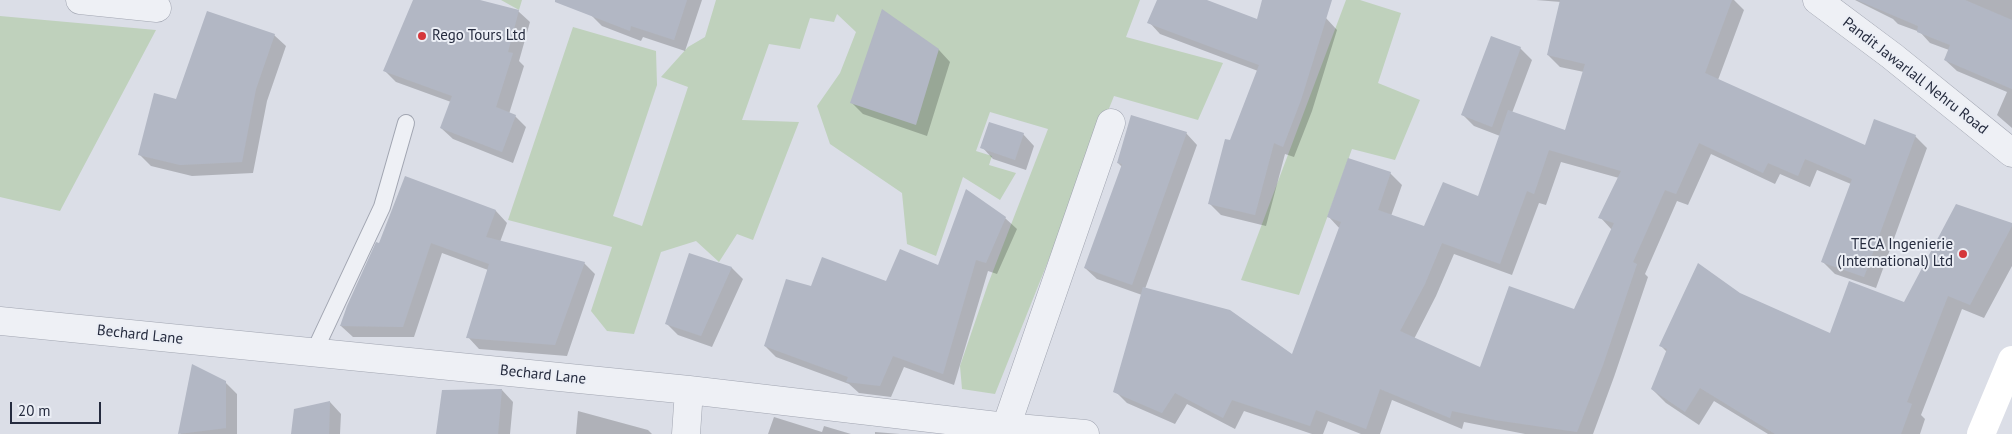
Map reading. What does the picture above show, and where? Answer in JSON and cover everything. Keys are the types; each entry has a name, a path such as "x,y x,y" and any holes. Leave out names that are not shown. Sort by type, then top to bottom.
{"main road":[{"path":"1981,434 2012,360"}],"street":[{"path":"80,0 157,8"},
{"name":"Pandit Jawarlall Nehru Road","path":"1817,0 1892,56 2012,153"},
{"path":"1006,427 1111,123"},
{"name":"Bechard Lane","path":"0,320 689,390 1006,427 1085,434"},
{"path":"686,434 689,390"}],"lane":[{"path":"314,352 382,207 406,123"}],"green space":[{"path":"501,0 522,0 519,10"},
{"path":"716,0 1140,0 1126,37 1223,63 1198,120 1114,96 995,394 962,389 960,366 988,284 1048,129 990,112 976,151 992,156 989,165 1016,173 1000,200 963,177 936,256 907,244 902,193 830,144 817,106 840,73 856,32 837,14 834,22 810,18 800,49 769,44 742,120 799,122 753,240 737,234 719,262 696,241 661,252 634,334 607,331 591,311 612,247 508,220 573,27 656,51 657,85 613,216 642,226 688,87 661,77 688,47 705,37"},
{"path":"1346,0 1360,0 1401,13 1378,83 1420,100 1395,160 1352,149 1299,295 1241,280"},
{"path":"0,16 156,30 60,211 0,197"}],"building":[{"path":"413,0 480,0 519,10 508,52 513,53 496,107 516,115 502,152 440,128 452,96 383,71"},
{"path":"555,0 687,0 674,40 631,26 630,31 555,2"},
{"path":"1157,0 1207,0 1257,19 1262,0 1332,0 1301,100 1283,147 1274,143 1255,215 1208,204 1225,139 1230,140 1259,65 1147,23"},
{"path":"1560,0 1732,0 1705,73 1865,145 1874,119 1916,135 1864,277 1821,262 1852,179 1805,159 1798,176 1768,163 1763,173 1699,143 1676,194 1665,190 1633,262 1637,264 1603,365 1577,432 1495,420 1452,411 1450,418 1380,389 1366,429 1316,410 1310,426 1232,400 1223,418 1175,393 1162,413 1113,392 1143,287 1230,310 1292,354 1341,222 1327,217 1348,158 1391,172 1378,210 1424,226 1443,182 1478,196 1508,110 1565,130 1585,64 1547,55","holes":["1549,150 1621,171 1598,218 1614,223 1574,309 1509,286 1480,367 1400,331 1425,284 1442,243 1500,264 1527,191 1534,194"]},
{"path":"1857,0 1965,0 2012,20 2012,89 1944,60 1950,45 1917,32 1918,26"},
{"path":"882,9 939,49 916,125 850,103"},
{"path":"207,11 275,34 256,89 242,162 180,165 138,155 154,93 176,99"},
{"path":"1491,36 1521,47 1492,127 1461,115"},
{"path":"1131,115 1187,132 1132,285 1084,268 1122,164 1117,163"},
{"path":"989,122 1024,133 1015,160 980,148"},
{"path":"405,176 496,210 486,237 585,262 555,345 466,338 489,264 431,243 403,327 340,326 376,242 379,243"},
{"path":"966,189 1006,217 986,263 976,260 943,374 893,356 880,386 846,382 848,377 764,346 786,279 811,286 822,257 886,281 900,249 938,265"},
{"path":"1956,204 2012,223 2012,226 1970,305 1948,296 1907,402 1912,404 1901,434 1775,434 1700,388 1685,412 1651,389 1667,349 1659,346 1698,263 1740,293 1830,333 1849,281 1904,302"},
{"path":"689,253 732,267 701,336 665,324"},
{"path":"192,364 226,381 226,428 178,434"},
{"path":"502,389 498,434 436,434 442,390"},
{"path":"330,401 329,434 291,434 294,409"}],"place":[{"name":"Rego Tours Ltd","path":"422,36"},
{"name":"TECA Ingenierie (International) Ltd","path":"1963,254"}]}
